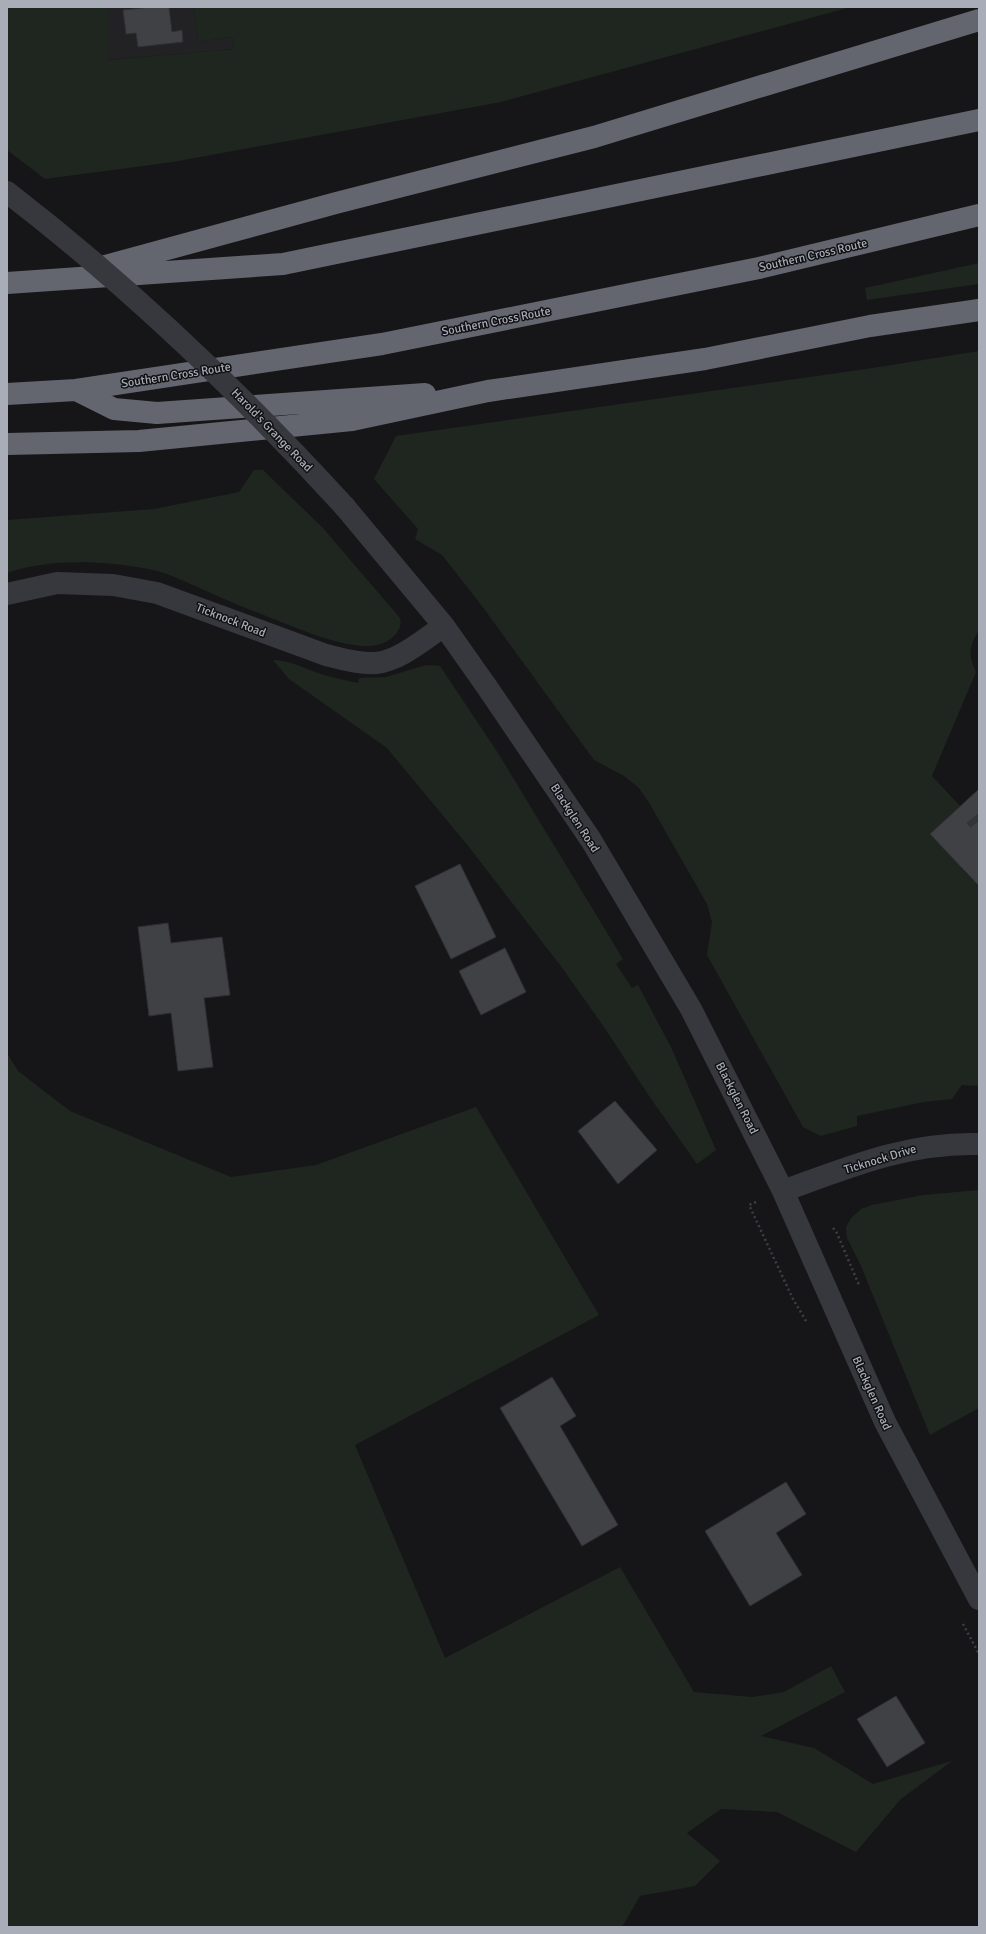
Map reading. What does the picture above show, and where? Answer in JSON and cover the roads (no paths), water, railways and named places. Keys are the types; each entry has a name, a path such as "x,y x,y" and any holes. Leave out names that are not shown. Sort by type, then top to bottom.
{"highway":[{"path":"60,279 336,202 594,137 979,20"},
{"path":"7,282 283,264 979,120"},
{"name":"Southern Cross Route","path":"7,394 76,390 382,344 759,268 979,215"},
{"path":"7,444 139,441 352,420 488,391 705,359 870,326 979,310"},
{"path":"76,390 114,409 157,413 385,396 488,391"}],"street":[{"name":"Harold's Grange Road","path":"7,192 79,249 193,352 298,456 345,507 444,626"},
{"name":"Ticknock Road","path":"7,594 57,583 113,585 157,593 326,655 352,661 376,662 398,656 444,626"},
{"name":"Blackglen Road","path":"444,626 591,840 697,1020 783,1191 885,1422 979,1599"},
{"name":"Ticknock Drive","path":"783,1191 892,1153 921,1147 953,1143 979,1144"}],"tunnel":[{"path":"975,816 979,821"}]}
